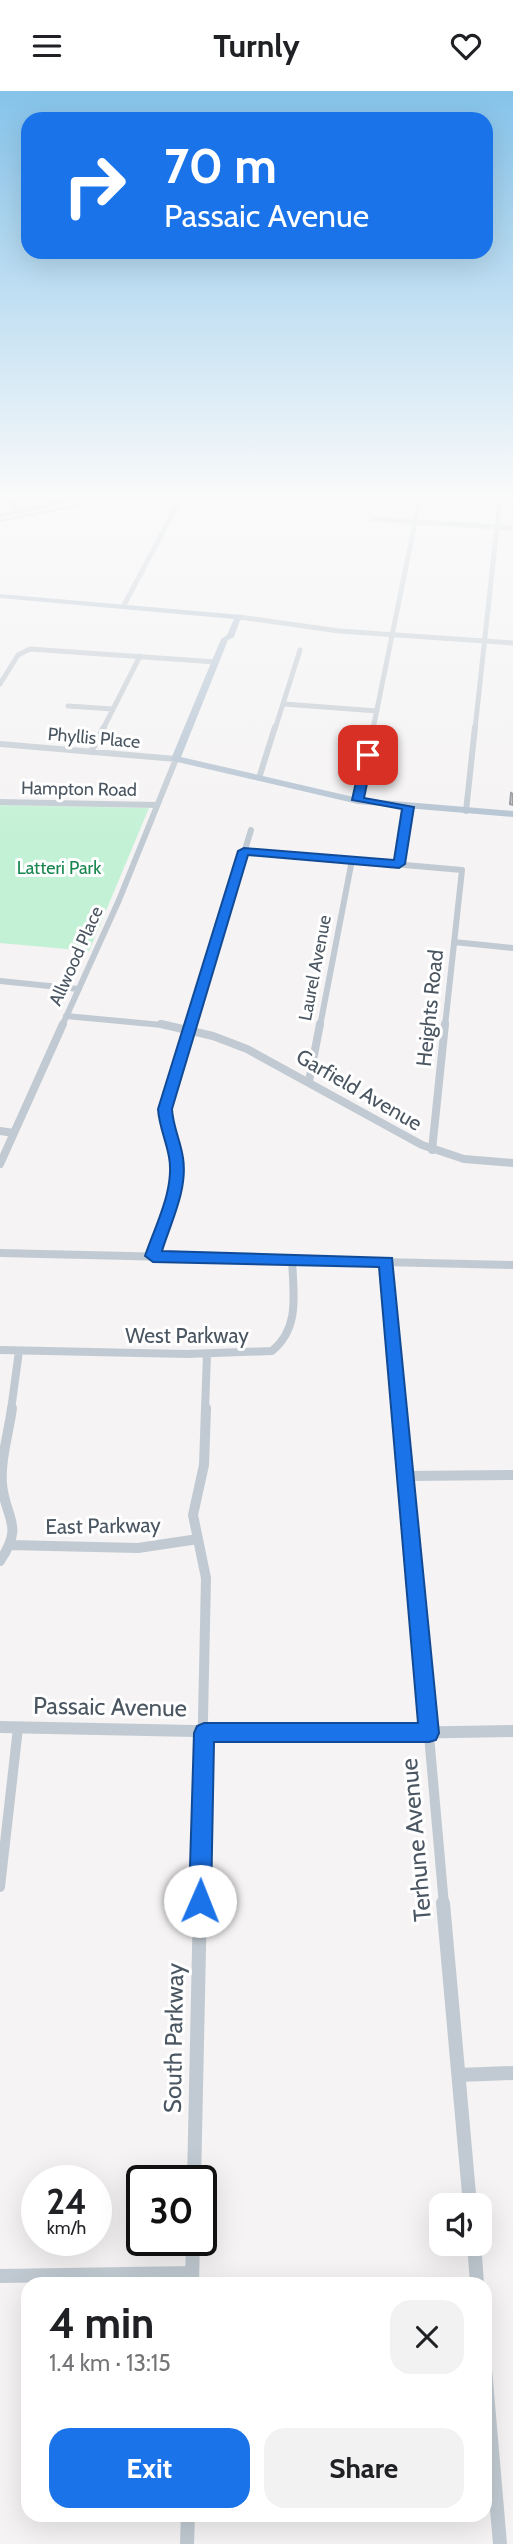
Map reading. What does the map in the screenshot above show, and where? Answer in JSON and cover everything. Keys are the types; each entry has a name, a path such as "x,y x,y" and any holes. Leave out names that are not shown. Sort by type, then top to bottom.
{"main road":[{"path":"195,612 221,623 225,639 176,759 358,800 408,807 513,814"},
{"path":"203,612 239,617 230,637 225,639"}],"street":[{"path":"358,800 397,612"},
{"path":"466,811 487,612"},
{"path":"239,617 339,631 513,643"},
{"path":"0,684 18,655 30,649 216,662"},
{"path":"259,778 300,650"},
{"path":"91,752 139,656"},
{"path":"284,703 377,711"},
{"path":"68,706 113,709"},
{"name":"Phyllis Place","path":"0,744 176,759"},
{"name":"Allwood Place","path":"0,1164 79,989 176,759"},
{"name":"Hampton Road","path":"0,802 157,805"},
{"path":"244,851 399,864 408,807"},
{"path":"153,1256 177,1180 176,1156 167,1131 165,1109 251,829"},
{"name":"Laurel Avenue","path":"309,1081 352,860"},
{"name":"Heights Road","path":"399,864 462,870 432,1150"},
{"path":"454,942 513,948"},
{"path":"0,981 79,989"},
{"name":"Garfield Avenue","path":"66,1016 155,1024 233,1043 309,1081 408,1141 471,1161 513,1163"},
{"path":"0,1131 14,1133"},
{"path":"0,1253 513,1265"},
{"name":"West Parkway","path":"0,1350 261,1354 282,1345 293,1329 292,1258"},
{"name":"Terhune Avenue","path":"387,1262 469,2193"},
{"path":"0,1561 9,1545 13,1516 2,1484 19,1351"},
{"name":"South Parkway","path":"194,2165 206,1578 193,1515 204,1465 207,1354"},
{"path":"406,1476 513,1475"},
{"name":"East Parkway","path":"9,1545 138,1548 198,1539"},
{"name":"Passaic Avenue","path":"0,1727 204,1733 513,1731"},
{"path":"0,1887 18,1728"},
{"path":"459,2075 513,2073"},
{"path":"192,2277 193,2256"},
{"path":"475,2256 476,2277"},
{"path":"0,2276 64,2277"},
{"path":"492,2451 500,2544"},
{"path":"187,2544 188,2522"}],"green space":[{"name":"Latteri Park","path":"0,805 149,808 89,951 0,943"}],"route":[{"path":"200,1901 204,1733 429,1733 387,1262 325,1258 153,1256 174,1192 178,1170 164,1121 165,1109 244,851 399,864 408,807 358,800 368,755"}]}
